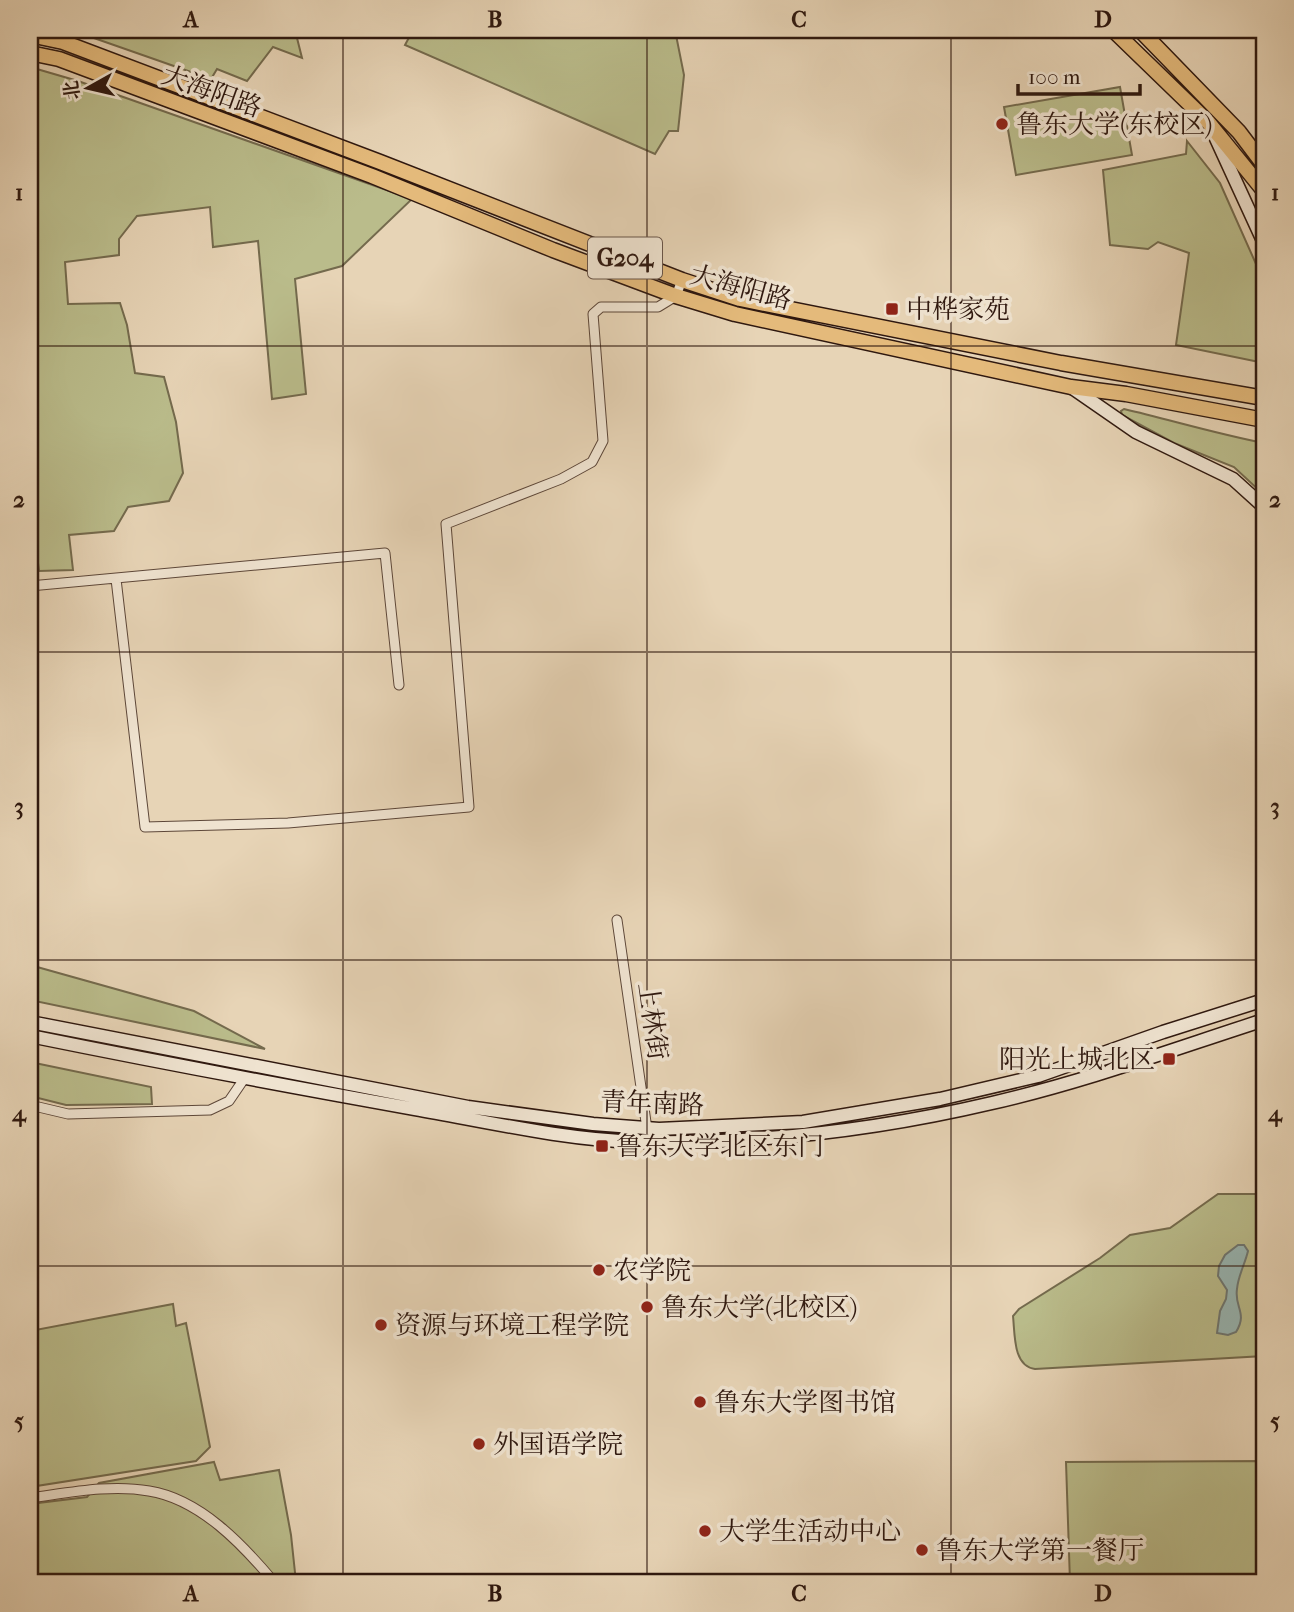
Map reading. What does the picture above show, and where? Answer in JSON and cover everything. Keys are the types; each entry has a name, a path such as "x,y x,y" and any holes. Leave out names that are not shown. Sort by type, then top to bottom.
{"main road":[{"path":"1113,30 1208,122 1264,191"},
{"path":"1140,30 1239,132 1264,153"},
{"name":"大海阳路","path":"30,35 64,42 682,281 740,299 1129,376 1264,398"},
{"name":"大海阳路","path":"30,53 59,59 372,176 553,250 676,296 735,314 1071,387 1126,394 1262,420"},
{"path":"1208,122 1264,243"},
{"path":"1239,132 1264,165"},
{"path":"1071,387 1136,432 1233,479 1264,507"},
{"name":"青年南路","path":"30,1022 468,1107 648,1129 803,1122 940,1099 1038,1076 1264,1000"},
{"name":"青年南路","path":"30,1035 244,1079 477,1120 595,1138 658,1142 804,1135 866,1127 995,1103 1134,1063 1264,1020"}],"street":[{"path":"116,579 145,827 288,824 470,807 446,524 561,479 592,462 603,441 593,314 601,307 658,307 676,296 682,281"},
{"path":"30,586 385,553 399,685"},
{"name":"上林街","path":"618,920 648,1129"},
{"path":"30,1105 68,1114 210,1110 229,1101 244,1079"},
{"path":"30,1498 119,1489 150,1491 175,1499 201,1513 223,1530 257,1561 274,1582"}],"green space":[{"path":"71,30 295,30 302,58 273,47 247,81 217,69 211,79"},
{"path":"413,30 675,30 684,75 678,131 669,131 655,154 405,45"},
{"path":"30,67 78,81 412,199 342,266 295,279 306,394 272,399 258,241 213,247 210,207 137,216 119,239 119,255 65,262 68,304 120,303 127,325 135,373 164,377 176,422 183,473 169,501 128,507 114,531 69,535 73,570 39,571 30,498"},
{"path":"1120,87 1132,155 1016,175 1004,107"},
{"path":"1187,141 1220,183 1264,282 1264,363 1176,345 1189,253 1158,242 1148,249 1110,245 1103,170 1186,154"},
{"path":"1124,409 1264,443 1264,495 1234,467 1174,443 1122,415 1121,411"},
{"path":"30,965 194,1011 265,1049 30,1000"},
{"path":"30,1062 151,1087 152,1104 66,1105 30,1096"},
{"path":"1218,1194 1264,1194 1264,1356 1035,1369 1023,1362 1016,1348 1013,1316 1019,1309 1100,1258 1130,1235 1170,1228"},
{"path":"173,1304 176,1326 186,1323 210,1447 196,1461 30,1487 30,1331"},
{"path":"1264,1461 1264,1582 1070,1582 1066,1462"},
{"path":"214,1462 220,1480 279,1470 291,1535 296,1582 30,1582 30,1504 87,1497 99,1483"}],"water":[{"path":"1238,1245 1244,1245 1248,1251 1237,1289 1241,1320 1236,1332 1228,1335 1217,1333 1227,1290 1218,1276 1219,1266 1225,1255"}],"place":[{"name":"鲁东大学(东校区)","path":"1002,124"},
{"name":"中桦家苑","path":"892,309"},
{"name":"阳光上城北区","path":"1169,1059"},
{"name":"鲁东大学北区东门","path":"602,1146"},
{"name":"农学院","path":"599,1270"},
{"name":"鲁东大学(北校区)","path":"647,1307"},
{"name":"资源与环境工程学院","path":"381,1325"},
{"name":"鲁东大学图书馆","path":"700,1402"},
{"name":"外国语学院","path":"479,1444"},
{"name":"大学生活动中心","path":"705,1531"},
{"name":"鲁东大学第一餐厅","path":"922,1550"}]}
